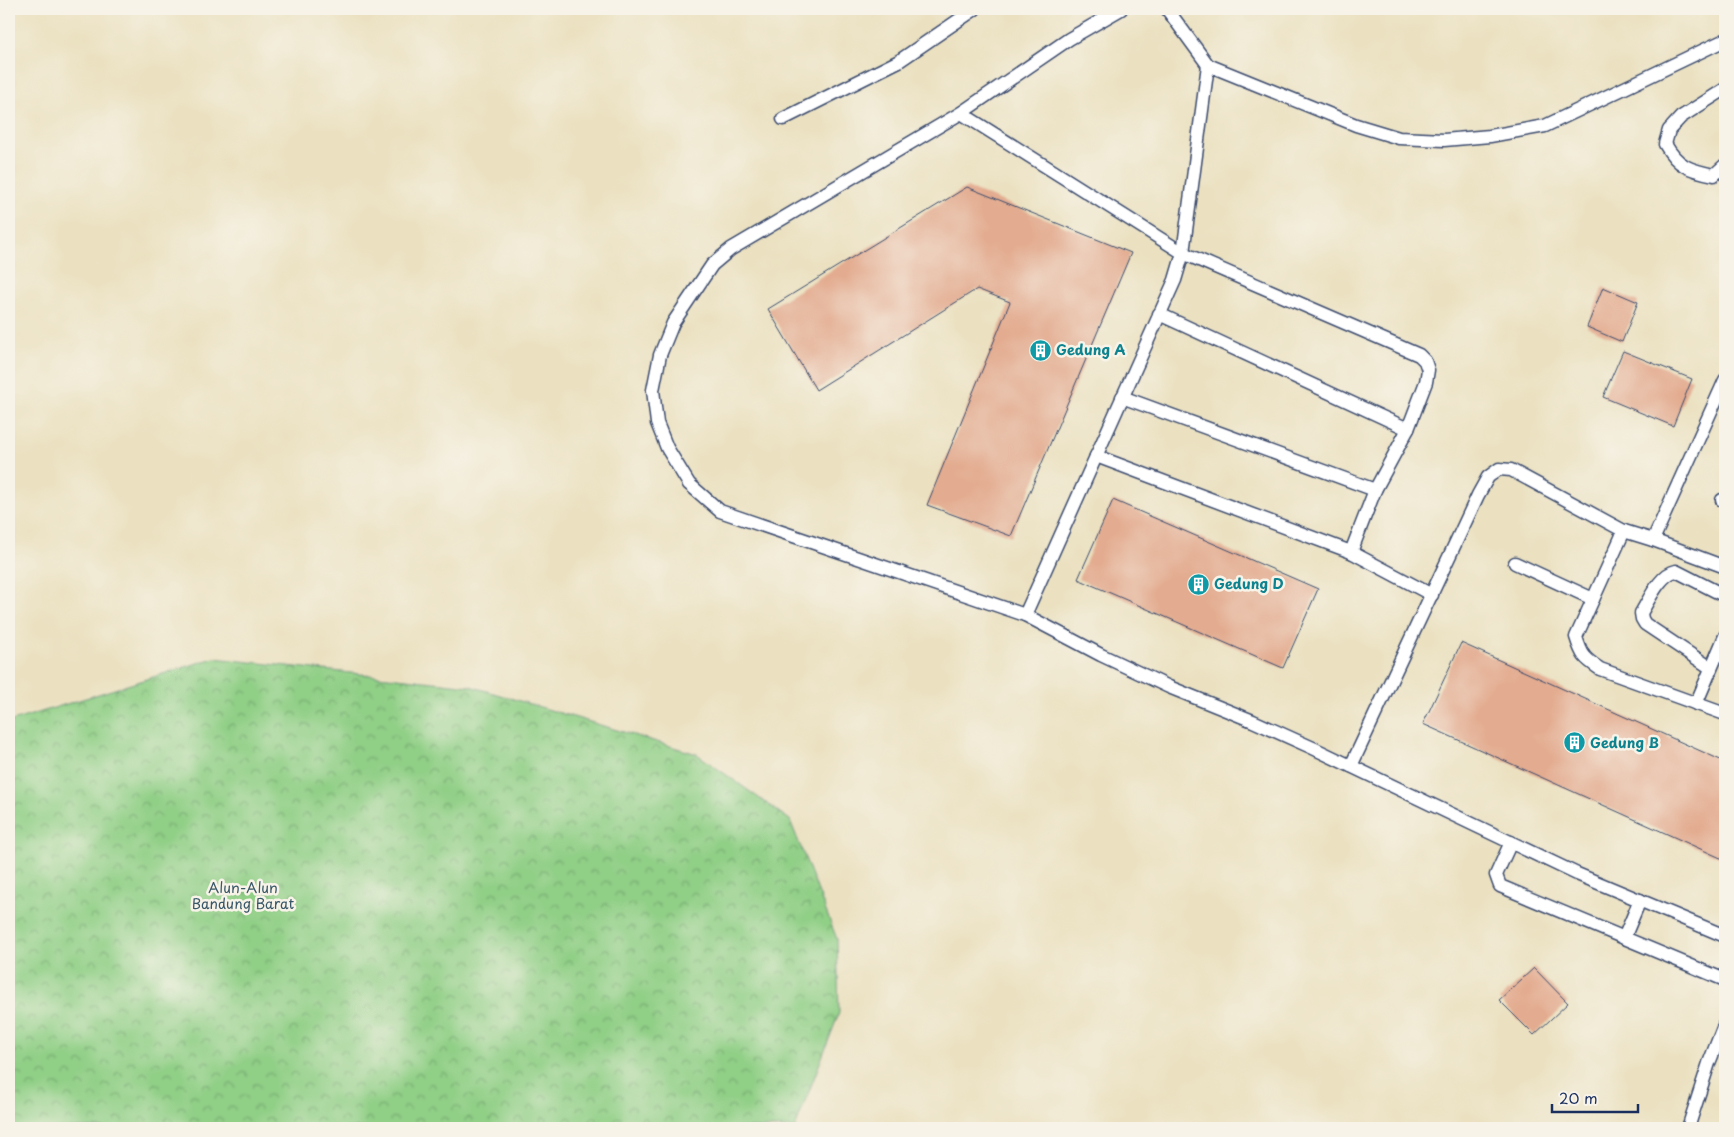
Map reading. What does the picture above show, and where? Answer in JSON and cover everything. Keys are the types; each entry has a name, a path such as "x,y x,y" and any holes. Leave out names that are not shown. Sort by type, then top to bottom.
{"lane":[{"path":"783,119 899,61 975,9"},
{"path":"1121,9 1069,39 961,113 731,249 712,265 673,324 660,355 653,390 657,423 667,448 689,484 720,511 1025,615 1127,667 1253,721 1351,766 1577,874 1725,936"},
{"path":"1168,9 1208,65 1356,125 1399,138 1444,140 1490,136 1545,126 1725,40"},
{"path":"1025,615 1174,280 1183,253 1208,65"},
{"path":"1725,89 1681,117 1669,130 1665,144 1673,158 1693,171 1714,175 1725,165"},
{"path":"961,113 1183,253 1419,355 1425,361 1428,370 1427,376 1408,429 1375,490 1351,552"},
{"path":"1159,314 1408,429"},
{"path":"1653,540 1725,380"},
{"path":"1122,397 1375,490"},
{"path":"1096,456 1351,552 1432,595"},
{"path":"1351,766 1488,477 1499,468 1511,470 1624,531 1725,567"},
{"path":"1624,531 1576,637 1585,659 1600,669 1725,714"},
{"path":"1515,563 1593,599"},
{"path":"1711,668 1645,624 1641,613 1663,577 1669,572 1676,571 1725,596"},
{"path":"1696,704 1725,636"},
{"path":"1511,842 1496,875 1500,886 1725,980"},
{"path":"1624,938 1640,900"},
{"path":"1688,1128 1709,1063 1725,1023"}],"green space":[{"name":"Alun-Alun Bandung Barat","path":"214,658 470,686 697,754 790,820 837,939 839,1013 795,1128 9,1128 9,722"}],"building":[{"name":"Gedung A","path":"967,187 1131,253 1011,536 927,505 1010,302 977,289 816,390 768,309"},
{"path":"1603,287 1638,302 1622,342 1587,327"},
{"path":"1623,351 1692,379 1673,426 1603,397"},
{"name":"Gedung D","path":"1113,500 1318,589 1283,668 1078,579"},
{"name":"Gedung B","path":"1461,643 1725,762 1725,860 1423,724"},
{"path":"1534,968 1568,1003 1534,1035 1499,1000"}],"place":[{"name":"Gedung A","path":"1040,350"},
{"name":"Gedung D","path":"1198,584"},
{"name":"Gedung B","path":"1574,743"}]}
